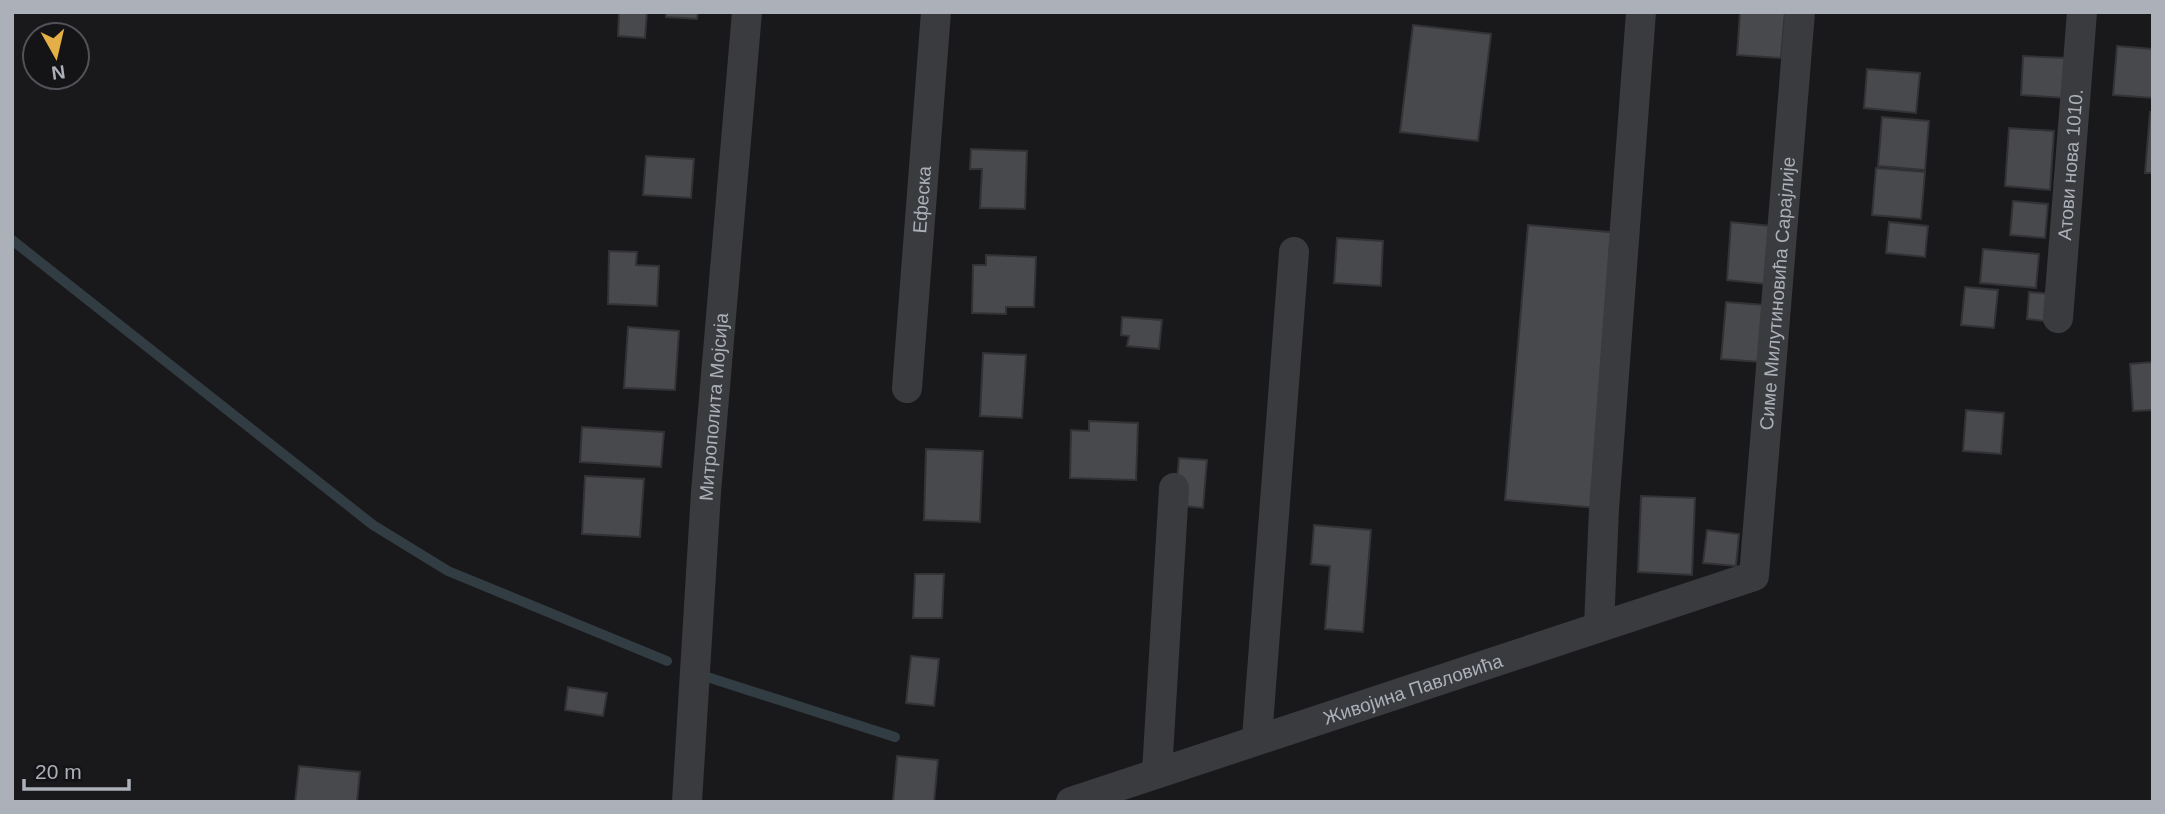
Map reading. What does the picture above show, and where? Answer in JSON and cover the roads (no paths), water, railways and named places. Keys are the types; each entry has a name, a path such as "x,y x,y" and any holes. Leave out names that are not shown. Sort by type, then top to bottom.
{"street":[{"name":"Митрополита Мојсија","path":"687,802 706,492 747,12"},
{"name":"Ефеска","path":"907,388 936,12"},
{"path":"1599,626 1604,509 1641,12"},
{"name":"Симе Милутиновића Сарајлије","path":"1754,576 1800,12"},
{"name":"Атови нова 1010.","path":"2058,318 2082,12"},
{"path":"1257,738 1294,252"},
{"path":"1157,772 1174,488"},
{"name":"Живојина Павловића","path":"1071,802 1257,738 1754,576"}],"waterway":[{"path":"12,240 373,525 448,571 667,661"},
{"path":"701,675 895,737"}]}
